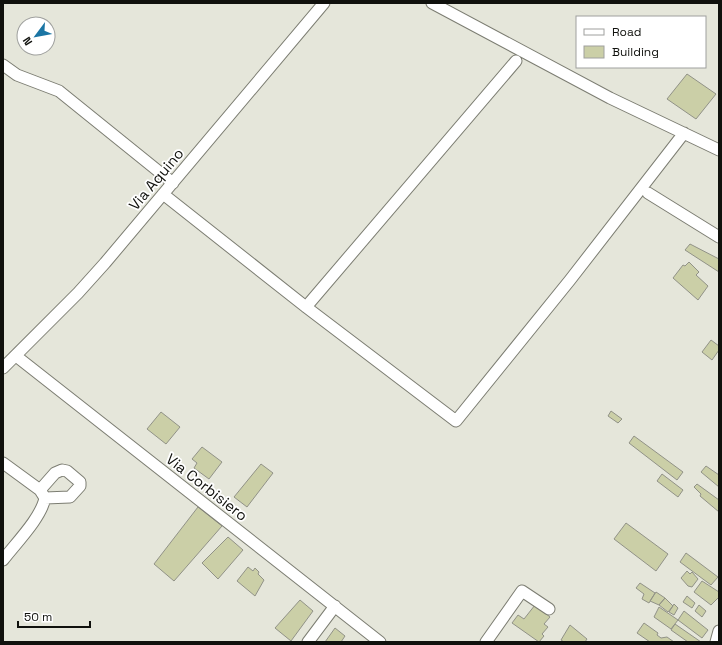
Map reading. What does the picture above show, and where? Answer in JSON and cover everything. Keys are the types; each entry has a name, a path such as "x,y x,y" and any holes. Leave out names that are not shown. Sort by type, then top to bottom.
{"street":[{"name":"Via Aquino","path":"8,361 78,293 173,183 324,3"},
{"path":"432,3 610,98 719,150"},
{"path":"306,307 516,61"},
{"path":"3,65 17,75 59,91 173,183"},
{"path":"163,194 306,307 456,421 570,280 684,133"},
{"path":"648,193 719,237"},
{"name":"Via Corbisiero","path":"8,361 380,642"},
{"path":"3,463 43,494 44,504 34,521 3,560"},
{"path":"486,642 522,591 549,609"},
{"path":"308,642 334,606"},
{"path":"716,642 719,631"}],"building":[{"path":"687,74 716,94 696,119 667,99"},
{"path":"690,244 719,259 719,272 685,250"},
{"path":"689,262 699,272 696,275 708,286 698,300 673,278 683,265 685,266"},
{"path":"711,340 719,346 719,350 712,360 702,352"},
{"path":"611,411 622,419 618,423 608,416"},
{"path":"161,412 180,427 166,444 147,429"},
{"path":"634,436 683,472 677,480 629,443"},
{"path":"202,447 222,462 209,479 194,468 197,463 192,459"},
{"path":"261,464 273,473 247,507 234,497"},
{"path":"706,466 719,475 719,487 701,472"},
{"path":"662,474 683,490 678,497 657,481"},
{"path":"697,484 719,500 719,512 700,496 701,494 694,487"},
{"path":"198,507 222,526 174,581 154,564"},
{"path":"626,523 668,554 656,571 614,539"},
{"path":"228,537 243,550 218,579 202,563"},
{"path":"686,553 718,577 711,585 680,562"},
{"path":"248,567 253,571 255,568 264,580 255,596 237,581"},
{"path":"687,571 690,574 692,572 698,579 692,587 688,586 681,578"},
{"path":"702,581 719,592 719,597 711,605 694,592"},
{"path":"640,583 655,593 649,603 642,599 644,594 636,588"},
{"path":"656,592 665,598 659,605 650,601"},
{"path":"687,596 695,603 692,608 683,602"},
{"path":"665,598 673,606 668,612 659,605"},
{"path":"300,600 313,611 291,641 275,628"},
{"path":"674,604 678,608 674,615 669,612"},
{"path":"535,605 550,617 544,624 548,627 542,634 544,636 539,642 512,623 518,615 524,619"},
{"path":"699,605 706,611 702,617 695,611"},
{"path":"659,607 678,620 671,629 654,617"},
{"path":"684,611 708,630 702,638 678,620"},
{"path":"644,623 658,633 657,635 661,638 667,637 674,642 650,642 637,633"},
{"path":"675,624 701,642 688,642 671,630"},
{"path":"570,625 587,639 585,642 564,642 561,640"},
{"path":"335,628 345,636 341,642 325,642"}]}
